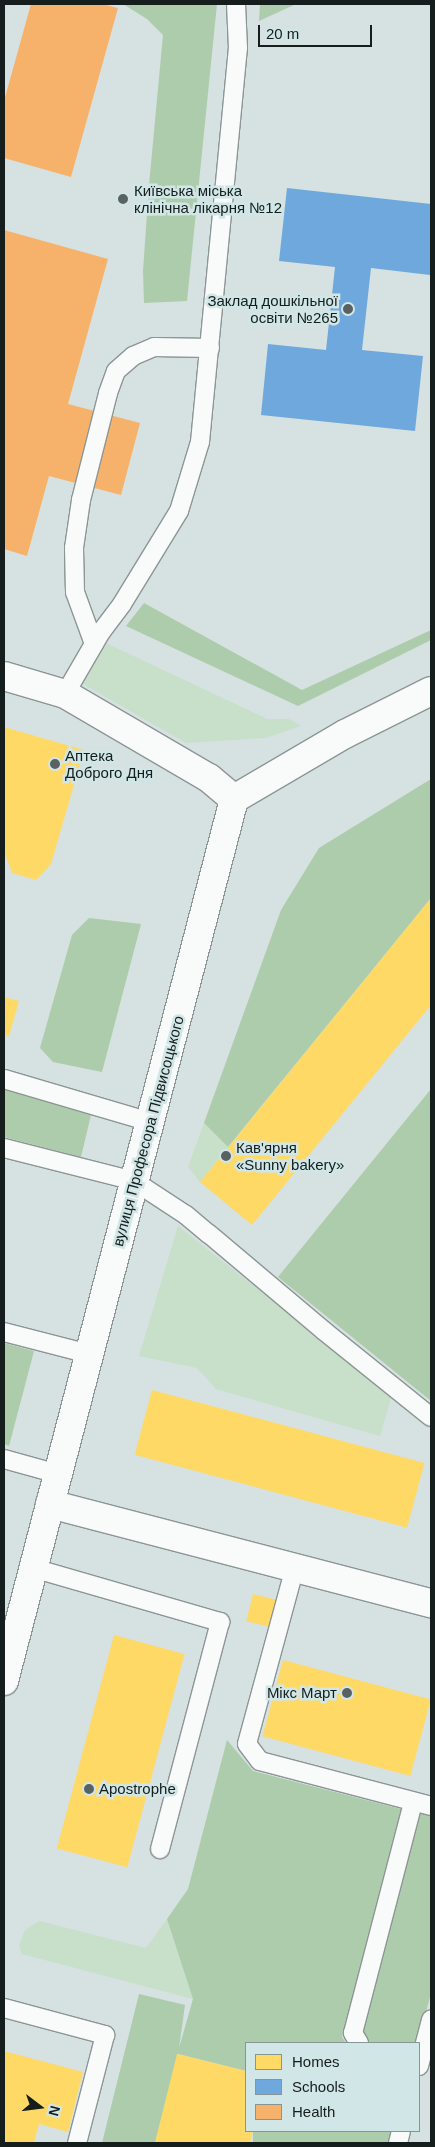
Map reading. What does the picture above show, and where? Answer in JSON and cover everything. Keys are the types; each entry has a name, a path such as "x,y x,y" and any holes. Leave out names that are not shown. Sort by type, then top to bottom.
{"street":[{"path":"4,676 65,694 209,778 234,800 345,734 431,691"},
{"name":"вулиця Професора Підвисоцького","path":"4,1681 234,800"},
{"path":"50,1504 431,1603"}],"lane":[{"path":"65,694 94,644 122,604 179,510 200,442 238,48 236,4"},
{"path":"94,644 75,592 74,548 81,500 108,393 116,371 133,356 154,347 210,348"},
{"path":"4,1079 150,1122"},
{"path":"4,1148 134,1181 186,1215 324,1331 431,1416"},
{"path":"4,1332 89,1354"},
{"path":"4,1458 58,1474"},
{"path":"295,1567 247,1744 260,1761 431,1806"},
{"path":"33,1568 220,1622 160,1849"},
{"path":"358,2042 353,2033 413,1802"},
{"path":"4,2008 105,2034 77,2143"},
{"path":"424,2056 431,2020"}],"green space":[{"path":"123,4 217,4 187,301 144,303 143,271 149,185 163,35 147,19"},
{"path":"260,4 296,4 259,21"},
{"path":"144,603 302,690 431,630 431,640 298,706 126,626"},
{"path":"106,643 267,719 289,719 301,726 265,738 186,743 83,684"},
{"path":"431,779 431,898 228,1147 204,1123 281,910 319,848"},
{"path":"89,918 141,924 102,1072 53,1062 40,1048 72,935"},
{"path":"4,1089 91,1115 81,1157 4,1137"},
{"path":"431,1089 431,1401 278,1277"},
{"path":"204,1123 228,1147 200,1182 188,1167"},
{"path":"178,1226 392,1395 380,1436 216,1389 197,1368 139,1356"},
{"path":"4,1343 34,1351 9,1446 4,1444"},
{"path":"227,1740 253,1771 401,1809 342,2037 345,2042 245,2042 245,2071 178,2054 155,2143 102,2143 139,1994 185,2005 179,2048 193,1999 167,1919 188,1889"},
{"path":"420,1813 431,1816 431,1993 418,2042 368,2042 361,2024"},
{"path":"167,1919 193,1999 22,1954 19,1946 25,1930 39,1921 146,1948"},
{"path":"253,2132 393,2132 393,2143 253,2143"}],"building: Homes":[{"path":"4,727 84,750 51,864 36,880 12,873 4,851"},
{"path":"431,898 431,1005 252,1225 200,1182"},
{"path":"4,997 19,1001 9,1036 4,1035"},
{"path":"152,1390 424,1463 407,1528 135,1455"},
{"path":"253,1594 277,1600 270,1627 246,1621"},
{"path":"114,1635 185,1654 127,1867 57,1848"},
{"path":"283,1660 431,1700 410,1776 263,1736"},
{"path":"4,2051 83,2072 68,2132 39,2124 34,2143 4,2143"},
{"path":"177,2054 245,2071 245,2132 253,2132 250,2143 155,2143"}],"building: Schools":[{"name":"Заклад дошкільної освіти №265","path":"287,188 431,204 430,275 371,268 362,350 423,356 415,431 261,415 268,344 326,350 335,267 279,261"}],"building: Health":[{"path":"31,4 102,4 118,8 71,177 4,158 4,101"},
{"path":"4,230 108,259 68,404 140,423 121,495 49,476 27,556 4,549"}],"place":[{"name":"Київська міська клінічна лікарня №12","path":"123,199"},
{"name":"Заклад дошкільної освіти №265","path":"348,309"},
{"name":"Аптека Доброго Дня","path":"55,764"},
{"name":"Кав'ярня «Sunny bakery»","path":"226,1156"},
{"name":"Мікс Март","path":"347,1693"},
{"name":"Apostrophe","path":"89,1789"}]}
